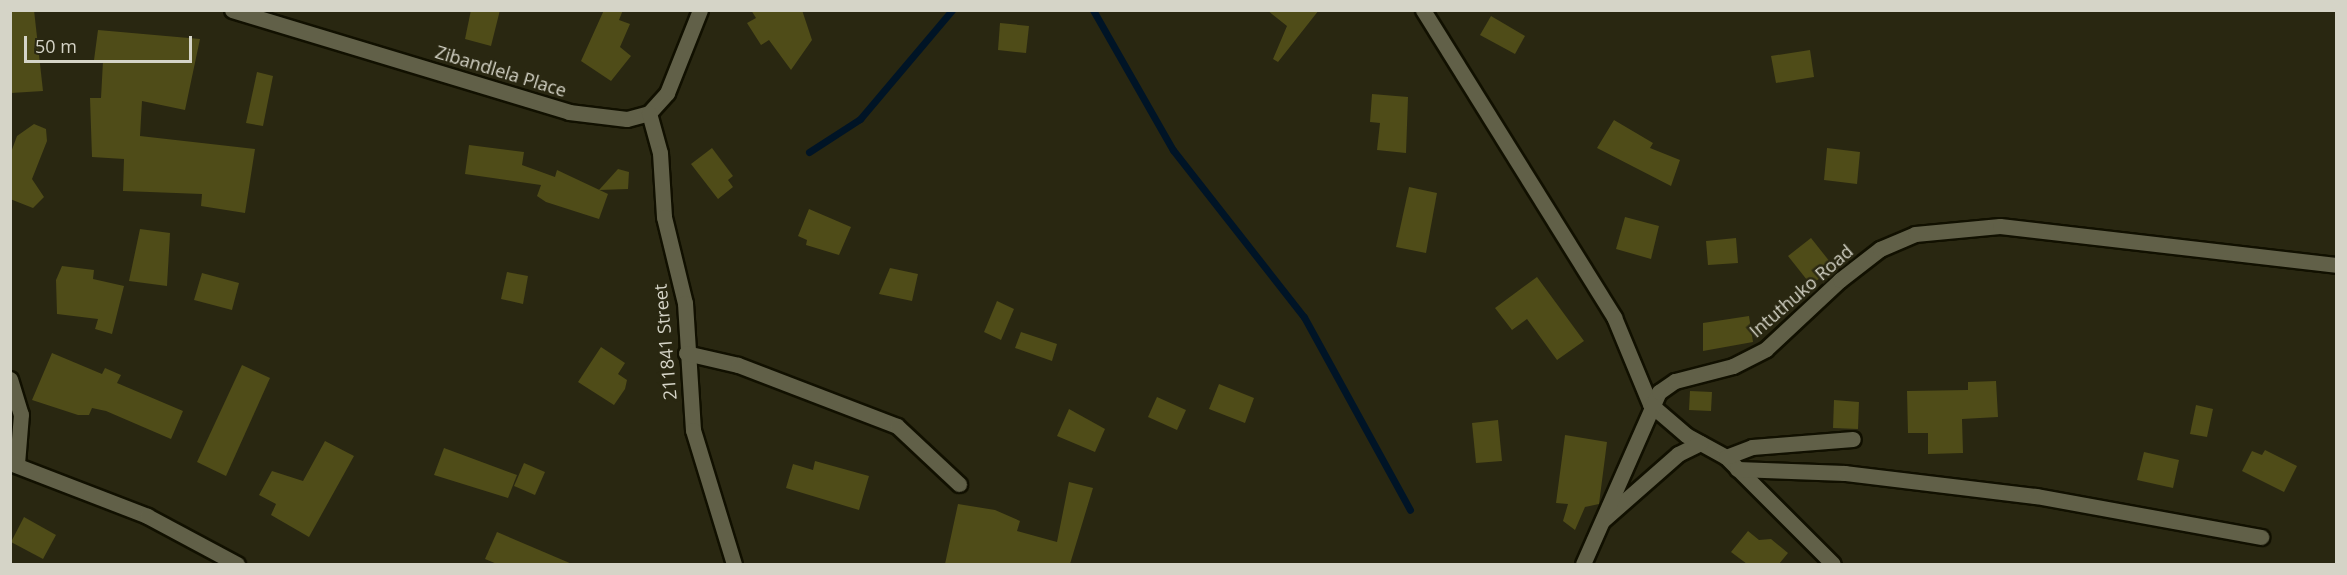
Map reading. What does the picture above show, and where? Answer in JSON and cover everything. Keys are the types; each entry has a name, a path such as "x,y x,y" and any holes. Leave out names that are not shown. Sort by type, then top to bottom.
{"street":[{"name":"Zibandlela Place","path":"232,10 569,112 627,119 649,112"},
{"path":"649,112 667,93 700,10"},
{"path":"1423,10 1614,317 1650,404 1701,443 1726,457 1833,564"},
{"name":"211841 Street","path":"649,112 660,153 664,217 685,303 686,354 693,430 734,564"},
{"name":"Intuthuko Road","path":"1583,564 1650,404 1675,381 1733,366 1766,349 1848,274 1880,249 1915,234 2000,226 2337,265"},
{"path":"686,354 738,365 897,426 959,484"},
{"path":"10,379 21,414 14,464 147,516 237,564"},
{"path":"1726,457 1752,447 1853,439"},
{"path":"1603,520 1632,500 1678,454 1701,443"},
{"path":"1737,469 1845,473 2036,496 2260,537"}],"building":[{"path":"10,10 34,10 43,91 11,93"},
{"path":"471,10 500,10 491,46 465,39"},
{"path":"604,10 623,10 619,20 630,24 620,47 631,56 611,81 581,61"},
{"path":"751,10 802,10 812,40 791,70 769,40 761,45 747,23 756,18"},
{"path":"1267,10 1319,10 1278,62 1273,59 1287,26"},
{"path":"1491,16 1525,36 1515,54 1480,35"},
{"path":"1000,23 1029,26 1026,53 998,50"},
{"path":"98,30 200,39 185,110 142,101 140,136 255,149 245,213 201,206 202,194 123,191 124,159 92,157 90,98 101,98 103,61 94,60"},
{"path":"1810,50 1814,77 1776,83 1771,56"},
{"path":"257,72 273,76 263,126 246,123"},
{"path":"1372,94 1408,97 1406,153 1377,150 1380,123 1370,122"},
{"path":"1614,120 1653,143 1650,148 1680,160 1671,186 1597,148"},
{"path":"34,124 46,129 47,141 32,179 44,197 33,208 10,199 10,155 17,136"},
{"path":"469,145 524,152 522,165 555,177 557,170 608,194 599,219 546,202 537,196 541,185 465,174"},
{"path":"712,148 733,176 728,180 733,187 718,199 691,164"},
{"path":"1827,148 1860,152 1857,184 1824,180"},
{"path":"618,169 629,172 628,189 599,190"},
{"path":"1409,187 1437,193 1426,253 1396,247"},
{"path":"809,209 851,227 839,255 806,245 807,240 798,236"},
{"path":"1625,217 1659,226 1651,259 1616,249"},
{"path":"140,229 170,233 167,286 129,281"},
{"path":"1736,238 1738,263 1708,265 1706,241"},
{"path":"1811,238 1834,267 1811,285 1788,256"},
{"path":"62,266 94,270 93,279 124,286 112,334 95,329 98,319 57,314 56,280"},
{"path":"890,268 918,274 912,301 879,294"},
{"path":"507,272 528,276 523,304 501,299"},
{"path":"202,273 239,283 232,310 194,300"},
{"path":"1537,277 1584,341 1557,360 1527,319 1512,330 1495,308"},
{"path":"997,301 1014,309 1001,340 984,332"},
{"path":"1749,316 1753,342 1703,351 1703,323"},
{"path":"1021,332 1057,344 1052,361 1015,348"},
{"path":"601,347 625,363 618,374 627,380 625,389 614,405 578,382"},
{"path":"52,353 102,374 105,368 121,375 117,383 183,411 171,439 106,411 92,408 89,415 78,415 32,400"},
{"path":"242,365 270,378 226,476 197,462"},
{"path":"1996,381 1998,417 1962,419 1963,453 1928,454 1928,433 1908,433 1907,391 1968,390 1968,382"},
{"path":"1219,384 1254,398 1245,423 1209,409"},
{"path":"1690,391 1712,392 1711,411 1689,410"},
{"path":"1157,397 1186,410 1177,430 1148,417"},
{"path":"1834,400 1859,402 1858,429 1833,428"},
{"path":"2196,405 2213,409 2207,437 2190,434"},
{"path":"1069,409 1105,429 1095,452 1057,436"},
{"path":"1498,420 1502,461 1476,463 1472,423"},
{"path":"1565,435 1607,442 1599,504 1585,507 1575,530 1563,521 1568,504 1556,503"},
{"path":"325,441 354,456 309,537 271,515 276,504 259,495 272,471 303,481"},
{"path":"444,448 517,475 508,498 434,475"},
{"path":"2265,450 2297,466 2284,492 2242,471 2252,451 2262,455"},
{"path":"2144,452 2179,460 2173,488 2137,480"},
{"path":"815,461 869,476 859,510 786,488 793,464 813,470"},
{"path":"524,463 545,472 535,495 514,486"},
{"path":"1069,482 1093,488 1070,564 945,564 958,504 995,510 1020,521 1017,531 1057,542"},
{"path":"24,517 56,535 43,559 11,542"},
{"path":"1748,531 1759,540 1771,539 1788,553 1779,564 1747,564 1731,552"},
{"path":"497,532 572,564 497,564 485,559"}],"waterway":[{"path":"809,152 860,119 952,10"},
{"path":"1093,10 1173,150 1304,317 1410,510"}]}
